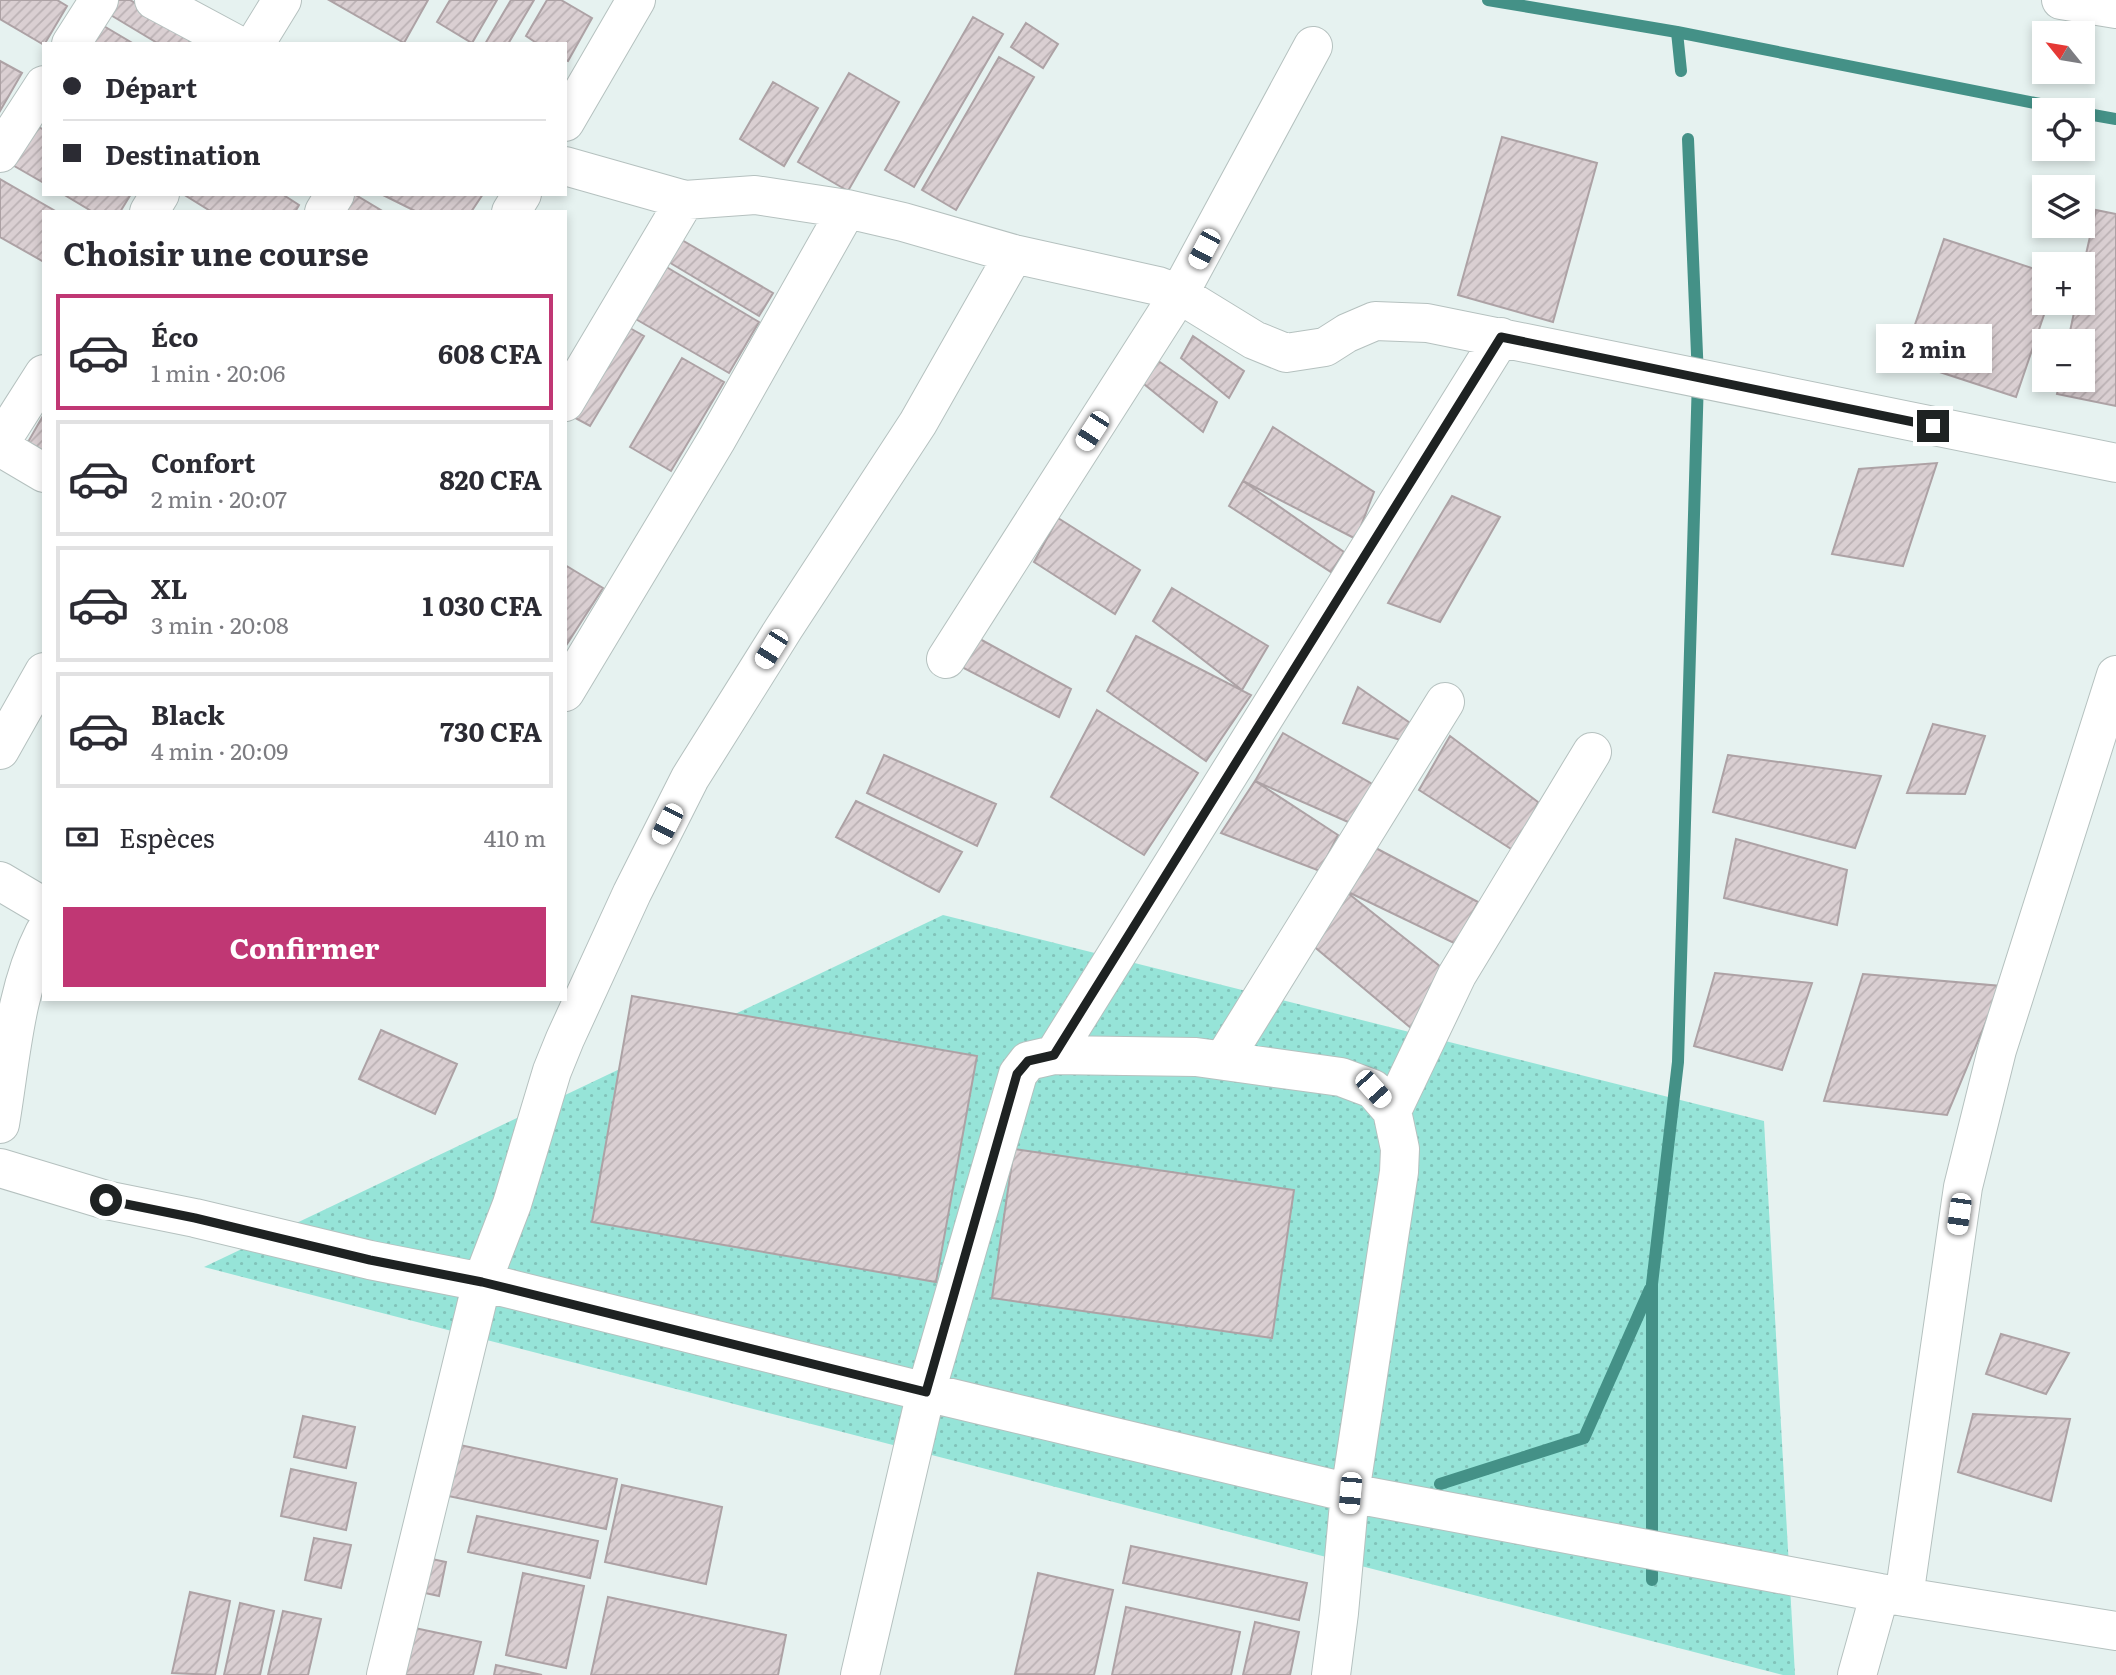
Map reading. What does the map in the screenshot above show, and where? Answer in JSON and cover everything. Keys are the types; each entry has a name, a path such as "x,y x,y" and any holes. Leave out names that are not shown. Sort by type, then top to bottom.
{"street":[{"path":"72,42 99,0"},
{"path":"154,0 232,42"},
{"path":"256,42 282,0"},
{"path":"567,119 636,0"},
{"path":"2061,0 2116,9"},
{"path":"946,659 1179,294 1313,46"},
{"path":"0,153 42,88"},
{"path":"567,167 685,200 755,195 847,209 1014,254 1158,286 1179,294 1254,340 1286,353 1325,347 1347,332 1376,321 1427,323 2116,463"},
{"path":"567,399 685,200"},
{"path":"567,689 717,439 847,209"},
{"path":"386,1675 482,1282 512,1204 552,1071 565,1039 632,893 691,778 784,628 918,423 1014,254"},
{"path":"1054,1055 1501,337"},
{"path":"42,377 0,445 42,472"},
{"path":"1857,1675 1892,1595 1963,1187 1997,1050 2116,675"},
{"path":"0,750 42,676"},
{"path":"1224,1059 1445,702"},
{"path":"1392,1111 1457,975 1591,751"},
{"path":"0,881 42,906"},
{"path":"0,1124 15,1021 32,956 42,937"},
{"path":"860,1675 926,1392 1017,1074 1028,1061 1054,1055 1224,1059 1341,1077 1373,1089 1392,1111 1400,1149 1399,1172 1350,1493 1331,1675"},
{"path":"0,1168 106,1200 195,1218 370,1260 482,1282 1350,1493 1892,1595 2116,1631"}],"green space":[{"path":"943,915 1764,1121 1795,1675 1783,1675 204,1267"}],"building":[{"path":"0,0 57,0 67,6 46,42 42,44 0,19"},
{"path":"110,0 130,0 201,42 156,42 104,11"},
{"path":"329,0 428,0 402,42"},
{"path":"450,0 497,0 473,42 437,22"},
{"path":"511,0 534,0 509,42 486,42"},
{"path":"547,0 561,0 592,18 568,61 567,42 535,42 526,36"},
{"path":"973,17 1003,34 914,187 885,170"},
{"path":"97,22 131,42 85,42"},
{"path":"1026,23 1058,44 1043,68 1011,47"},
{"path":"999,57 1034,77 956,210 922,190"},
{"path":"0,61 22,73 0,111"},
{"path":"849,73 899,102 848,191 798,162"},
{"path":"773,82 818,108 784,166 740,139"},
{"path":"32,123 42,129 42,182 9,163"},
{"path":"1502,137 1597,163 1553,322 1458,295"},
{"path":"0,179 54,210 42,210 42,261 0,237"},
{"path":"66,196 130,196 121,210 90,210"},
{"path":"186,196 285,196 299,205 296,210 209,210"},
{"path":"335,196 357,196 381,210 327,210"},
{"path":"385,196 482,196 472,210 413,210"},
{"path":"2096,210 2116,214 2116,406 2057,394 2095,392 2095,329 2071,329 2073,315 2095,315 2095,252 2087,252 2090,238 2095,238"},
{"path":"675,236 773,293 759,316 662,258"},
{"path":"1944,239 2032,268 2032,315 2044,315 2039,329 2032,329 2032,350 2016,397 1903,360"},
{"path":"658,262 759,322 729,373 627,314"},
{"path":"621,323 644,336 590,426 568,414"},
{"path":"1193,336 1244,371 1229,398 1181,358"},
{"path":"682,358 724,382 671,471 630,447"},
{"path":"1154,358 1217,402 1203,432 1139,380"},
{"path":"42,418 42,459 24,449"},
{"path":"1273,427 1374,492 1356,539 1243,481"},
{"path":"1937,463 1903,566 1832,554 1859,469"},
{"path":"1243,481 1344,552 1331,572 1229,506"},
{"path":"1452,496 1500,517 1440,622 1388,603"},
{"path":"1058,518 1140,570 1115,614 1034,562"},
{"path":"567,566 603,588 567,644"},
{"path":"1172,588 1268,646 1242,690 1153,621"},
{"path":"1136,636 1251,695 1206,761 1107,691"},
{"path":"978,638 1071,689 1059,717 946,659"},
{"path":"1358,687 1413,725 1401,740 1343,723"},
{"path":"1097,710 1198,773 1144,855 1051,797"},
{"path":"1933,724 1985,736 1965,794 1907,793"},
{"path":"1283,733 1388,793 1355,825 1255,781"},
{"path":"1450,736 1538,802 1519,854 1419,790"},
{"path":"884,755 996,804 977,846 867,793"},
{"path":"1728,755 1881,776 1855,848 1713,812"},
{"path":"1255,781 1338,835 1320,871 1221,833"},
{"path":"856,801 962,852 939,892 836,837"},
{"path":"1736,839 1847,870 1837,925 1724,898"},
{"path":"1370,845 1478,902 1456,944 1344,890"},
{"path":"1344,890 1451,975 1418,1034 1311,944"},
{"path":"1715,973 1812,983 1782,1070 1694,1046"},
{"path":"1863,974 2001,986 1947,1115 1824,1101"},
{"path":"632,996 977,1056 936,1282 592,1222"},
{"path":"381,1030 457,1064 435,1114 359,1079"},
{"path":"1014,1149 1294,1190 1272,1338 992,1298"},
{"path":"2001,1334 2069,1353 2046,1394 1986,1374"},
{"path":"1973,1414 2070,1419 2051,1501 1958,1472"},
{"path":"303,1416 355,1427 346,1468 294,1457"},
{"path":"446,1442 617,1479 606,1529 434,1493"},
{"path":"291,1469 356,1483 346,1530 281,1516"},
{"path":"622,1485 722,1507 706,1584 605,1562"},
{"path":"477,1516 598,1541 590,1578 468,1552"},
{"path":"314,1538 351,1545 341,1588 305,1580"},
{"path":"1131,1546 1307,1583 1299,1620 1123,1583"},
{"path":"418,1556 446,1562 439,1596 411,1590"},
{"path":"523,1573 584,1586 566,1668 506,1655"},
{"path":"1038,1573 1113,1590 1094,1675 1015,1674"},
{"path":"190,1592 230,1601 215,1675 172,1673"},
{"path":"608,1597 786,1635 778,1675 591,1675"},
{"path":"240,1603 274,1611 260,1675 224,1675"},
{"path":"1126,1607 1240,1632 1231,1675 1112,1675"},
{"path":"283,1611 321,1619 308,1675 268,1675"},
{"path":"1255,1622 1299,1632 1290,1675 1243,1675"},
{"path":"410,1627 481,1642 473,1675 400,1675"},
{"path":"496,1665 542,1675 494,1675"}],"waterway":[{"path":"1488,0 1677,32 2032,102"},
{"path":"1677,32 1681,71"},
{"path":"2095,115 2116,119"},
{"path":"1652,1580 1652,1284 1678,1062 1698,378 1688,139"},
{"path":"1440,1484 1584,1438 1650,1289"}],"route":[{"path":"106,1200 195,1218 370,1260 482,1282 926,1392 1017,1074 1028,1061 1054,1055 1501,337 1933,426"}]}
